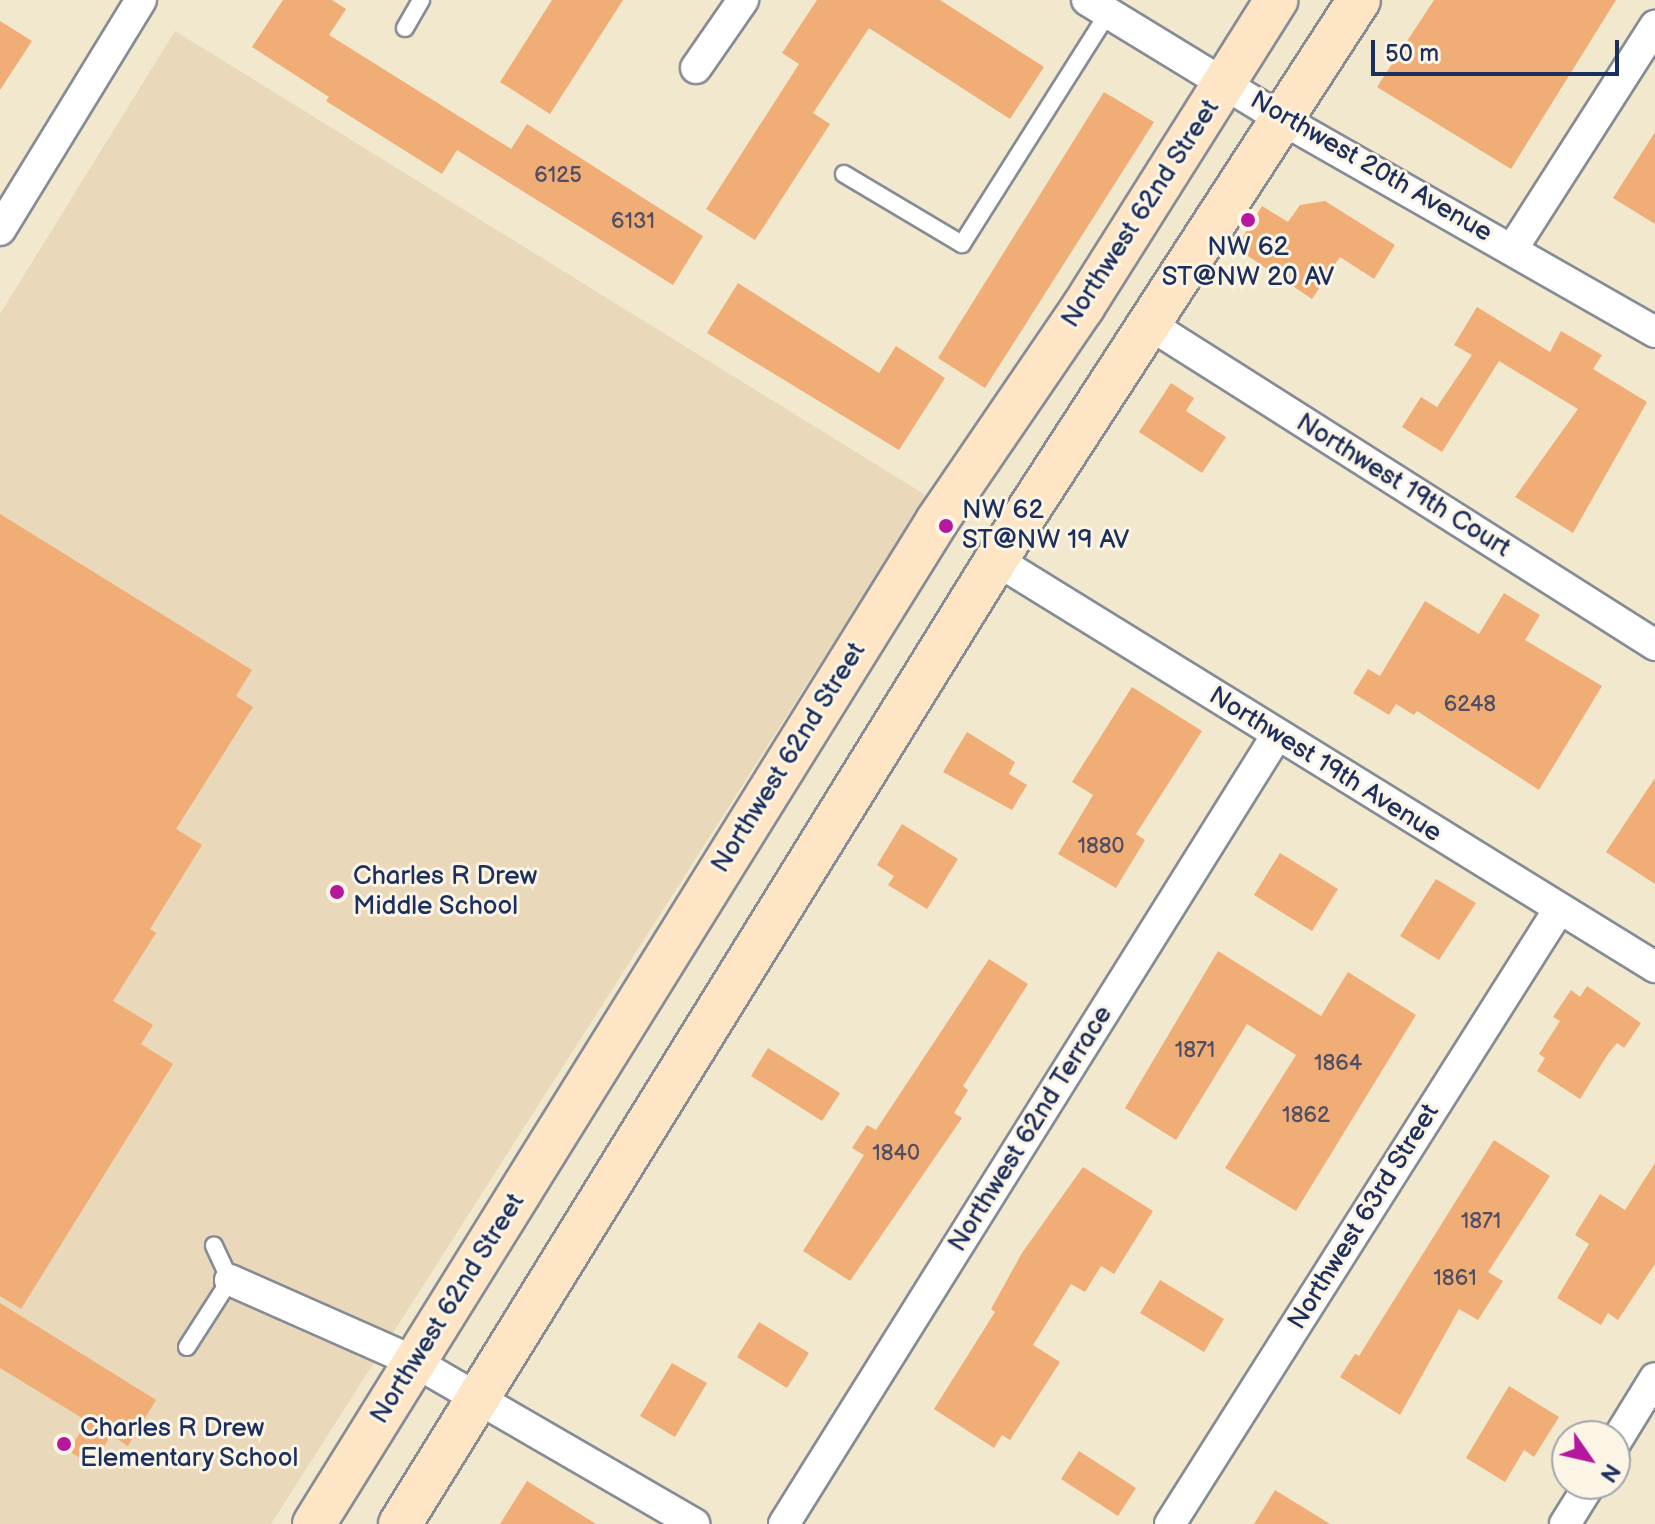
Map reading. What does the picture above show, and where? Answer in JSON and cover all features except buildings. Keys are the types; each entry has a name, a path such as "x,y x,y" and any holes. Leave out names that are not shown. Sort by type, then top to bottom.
{"main road":[{"name":"Northwest 62nd Street","path":"314,1524 937,521 1083,307 1276,0"},
{"path":"400,1524 996,560 1285,121 1359,0"}],"street":[{"path":"696,68 743,0"},
{"path":"0,230 129,4"},
{"name":"Northwest 20th Avenue","path":"1098,6 1285,121 1513,248 1655,332"},
{"path":"1513,248 1655,26"},
{"name":"Northwest 19th Court","path":"1152,326 1655,645"},
{"name":"Northwest 19th Avenue","path":"996,560 1558,911 1655,967"},
{"name":"Northwest 62nd Terrace","path":"784,1524 1277,735"},
{"name":"Northwest 63rd Street","path":"1170,1524 1558,911"},
{"path":"230,1280 415,1362 695,1524"},
{"path":"1629,1420 1655,1378"},
{"path":"1565,1524 1580,1500"}],"lane":[{"path":"405,28 421,0"},
{"path":"844,174 962,244 1098,6"},
{"path":"187,1347 230,1280 214,1246"}],"shaded area":[{"name":"Charles R Drew Middle School","path":"175,31 927,496 271,1524 0,1524 0,314"}],"place":[{"name":"NW 62 ST@NW 20 AV","path":"1248,220"},
{"name":"NW 62 ST@NW 19 AV","path":"946,526"},
{"name":"Charles R Drew Middle School","path":"337,892"},
{"name":"Charles R Drew Elementary School","path":"64,1444"}]}
